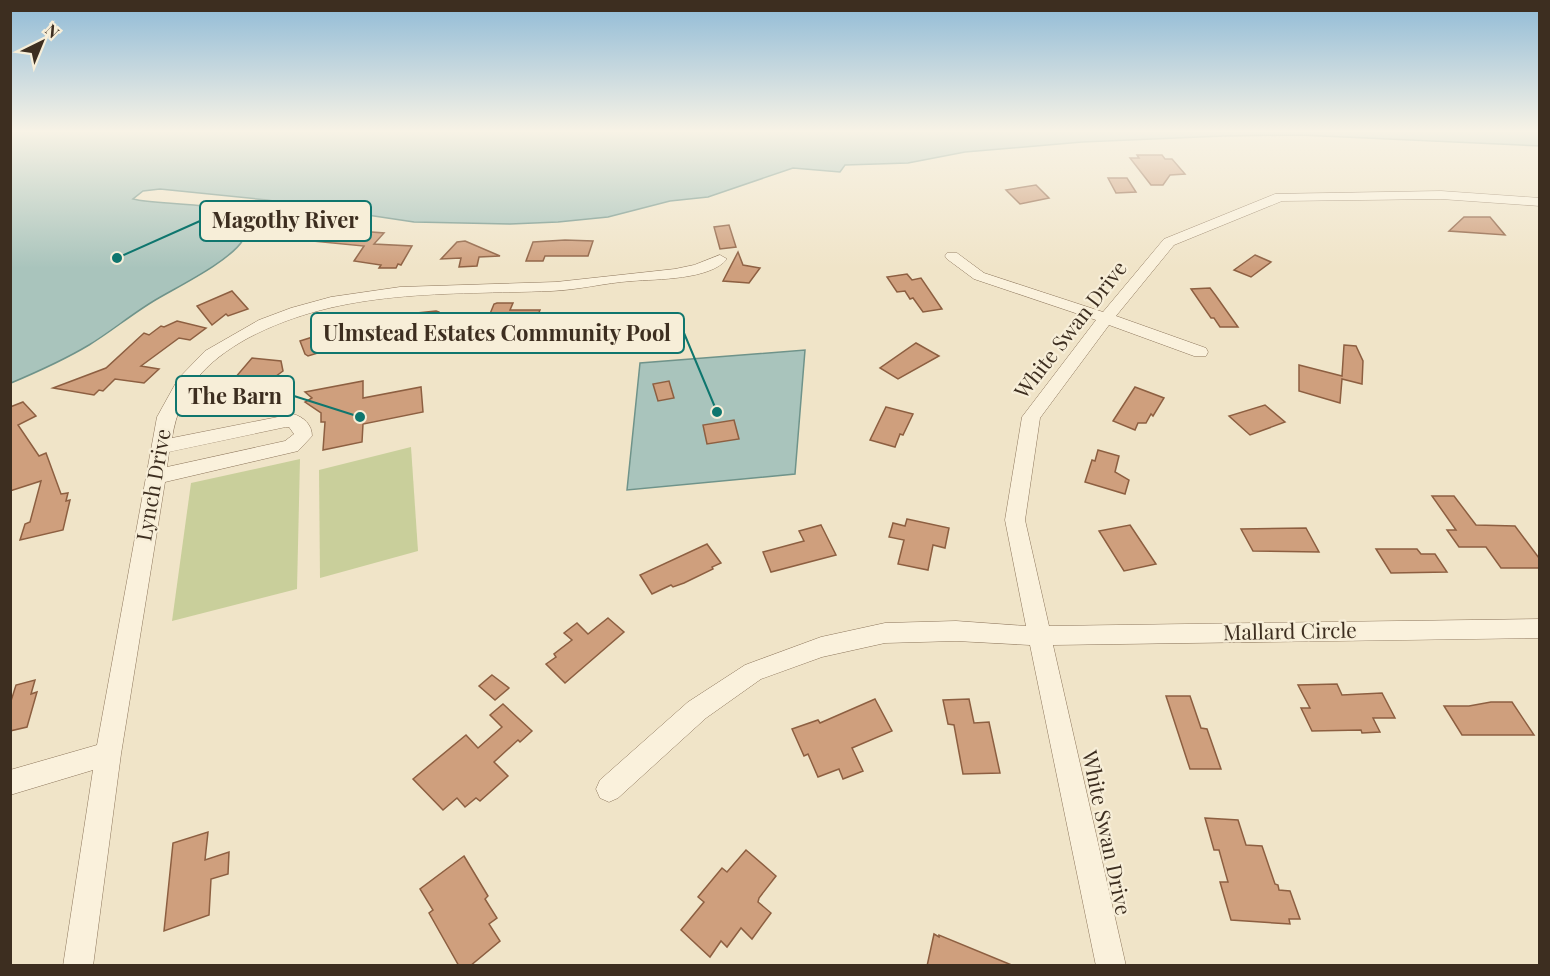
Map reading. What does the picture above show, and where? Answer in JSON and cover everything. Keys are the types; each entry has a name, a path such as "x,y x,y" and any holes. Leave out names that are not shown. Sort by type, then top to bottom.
{"street":[{"name":"White Swan Drive","path":"1112,966 1015,519 1031,417 1106,318 1169,242 1280,196 1441,195 1539,202"},
{"path":"952,256 979,276 1200,352"},
{"name":"Lynch Drive","path":"78,966 108,754 160,447 170,402 184,382 210,354 252,328 282,315 361,296 416,289 573,286 699,270 720,259"},
{"path":"155,477 291,446 303,436 303,429 293,420 160,447"},
{"name":"Mallard Circle","path":"609,789 697,710 753,672 821,647 885,633 956,631 1040,636 1539,628"},
{"path":"10,783 108,754"}],"green space":[{"path":"411,447 418,551 320,578 319,470"},
{"path":"300,459 297,589 172,621 191,483"}],"water":[{"path":"11,178 765,178 708,197 670,201 608,217 510,224 414,222 267,200 160,189 143,191 133,199 204,206 230,213 244,223 243,240 216,264 148,304 89,345 11,383"},
{"path":"805,350 795,474 627,490 640,363"}],"building":[{"path":"1108,178 1127,178 1136,192 1116,193"},
{"path":"1145,178 1168,178 1163,185 1151,185"},
{"path":"1036,185 1049,198 1020,204 1006,190"},
{"path":"1464,217 1490,217 1505,235 1449,231"},
{"path":"729,225 736,247 720,249 714,227"},
{"path":"305,227 384,233 374,244 412,246 401,265 398,264 396,268 379,268 381,265 354,261 364,246 303,240"},
{"path":"465,241 500,256 479,257 477,266 459,267 461,258 441,259 457,242"},
{"path":"593,241 588,256 545,256 543,261 526,261 533,242"},
{"path":"738,252 743,265 760,268 749,283 723,281"},
{"path":"1255,255 1271,262 1251,277 1234,270"},
{"path":"907,274 912,280 921,278 942,309 923,312 905,291 897,292 887,277"},
{"path":"1210,288 1238,327 1220,327 1191,289"},
{"path":"232,291 248,309 228,316 226,314 212,325 197,306"},
{"path":"513,303 510,310 540,310 533,327 523,327 518,340 508,342 495,331 483,331 494,304"},
{"path":"439,312 438,327 430,328 430,334 399,341 402,320 416,319 417,313"},
{"path":"177,321 206,328 190,340 179,338 141,366 159,369 144,383 115,379 103,391 99,390 94,395 53,388 106,368 144,333 149,335 161,326 164,327"},
{"path":"347,326 354,342 308,356 305,354 300,341"},
{"path":"916,343 939,356 898,379 880,368"},
{"path":"1344,345 1356,346 1363,361 1362,384 1342,379 1340,403 1299,391 1299,365 1342,376"},
{"path":"252,358 281,361 283,371 272,379 262,378 253,388 228,386"},
{"path":"363,381 363,398 421,387 423,412 363,424 362,442 323,450 325,422 321,422 321,413 305,402 312,398 305,392"},
{"path":"669,381 674,398 658,401 653,384"},
{"path":"1135,387 1164,398 1153,416 1151,414 1146,423 1138,423 1135,430 1113,421"},
{"path":"23,402 36,416 18,425 39,456 46,453 61,494 68,493 66,501 70,500 63,530 20,540 25,524 30,522 41,481 10,491 10,407"},
{"path":"1265,405 1285,422 1250,435 1229,416"},
{"path":"886,407 913,414 903,435 900,434 895,447 870,440"},
{"path":"734,420 739,439 707,444 703,425"},
{"path":"1098,450 1119,456 1115,472 1129,480 1125,494 1085,482"},
{"path":"1432,496 1454,496 1476,525 1515,526 1539,558 1539,568 1501,568 1486,547 1459,547 1447,530 1456,530"},
{"path":"907,519 949,528 945,548 933,545 928,570 898,564 904,540 889,537 893,523 905,526"},
{"path":"821,525 836,555 771,572 763,552 804,541 799,531"},
{"path":"1130,525 1156,564 1124,571 1099,531"},
{"path":"1306,528 1319,552 1253,551 1241,529"},
{"path":"707,544 721,563 684,583 673,587 671,585 652,594 640,575"},
{"path":"1376,549 1417,549 1421,554 1435,554 1447,572 1391,573"},
{"path":"608,618 624,632 565,683 546,664 556,657 554,654 572,640 564,633 577,623 588,634"},
{"path":"492,675 509,688 495,700 479,686"},
{"path":"35,680 31,694 37,692 27,727 10,731 10,704 16,685"},
{"path":"1337,684 1342,695 1382,693 1395,718 1373,718 1380,732 1312,731 1301,708 1310,708 1298,685"},
{"path":"1166,696 1190,696 1201,728 1207,729 1221,769 1190,769"},
{"path":"875,699 892,731 852,748 863,771 843,779 839,769 818,777 808,754 804,756 792,729 818,720 820,723"},
{"path":"969,699 974,723 989,722 1000,773 963,774 954,725 948,724 943,700"},
{"path":"1491,702 1512,702 1534,735 1462,735 1444,706 1469,706"},
{"path":"503,704 532,731 520,742 518,740 494,762 508,776 480,801 476,798 465,807 457,798 443,810 413,779 466,735 478,748 502,727 490,715"},
{"path":"1205,818 1238,820 1246,845 1262,846 1275,884 1278,885 1279,890 1290,891 1300,919 1289,919 1290,924 1231,920 1220,882 1228,882 1219,850 1214,850"},
{"path":"208,832 205,860 229,852 228,874 211,879 209,915 164,931 173,843"},
{"path":"746,850 776,876 758,902 771,913 752,939 741,928 727,947 721,941 710,957 681,930 704,902 698,897 722,868 727,872"},
{"path":"464,856 488,896 485,899 497,918 489,924 500,941 470,966 459,966 429,913 433,910 420,889"},
{"path":"934,934 939,937 939,935 1014,966 927,966"}],"place":[{"name":"Magothy River","path":"117,258"},
{"name":"Ulmstead Estates Community Pool","path":"717,412"},
{"name":"The Barn","path":"360,417"}]}
